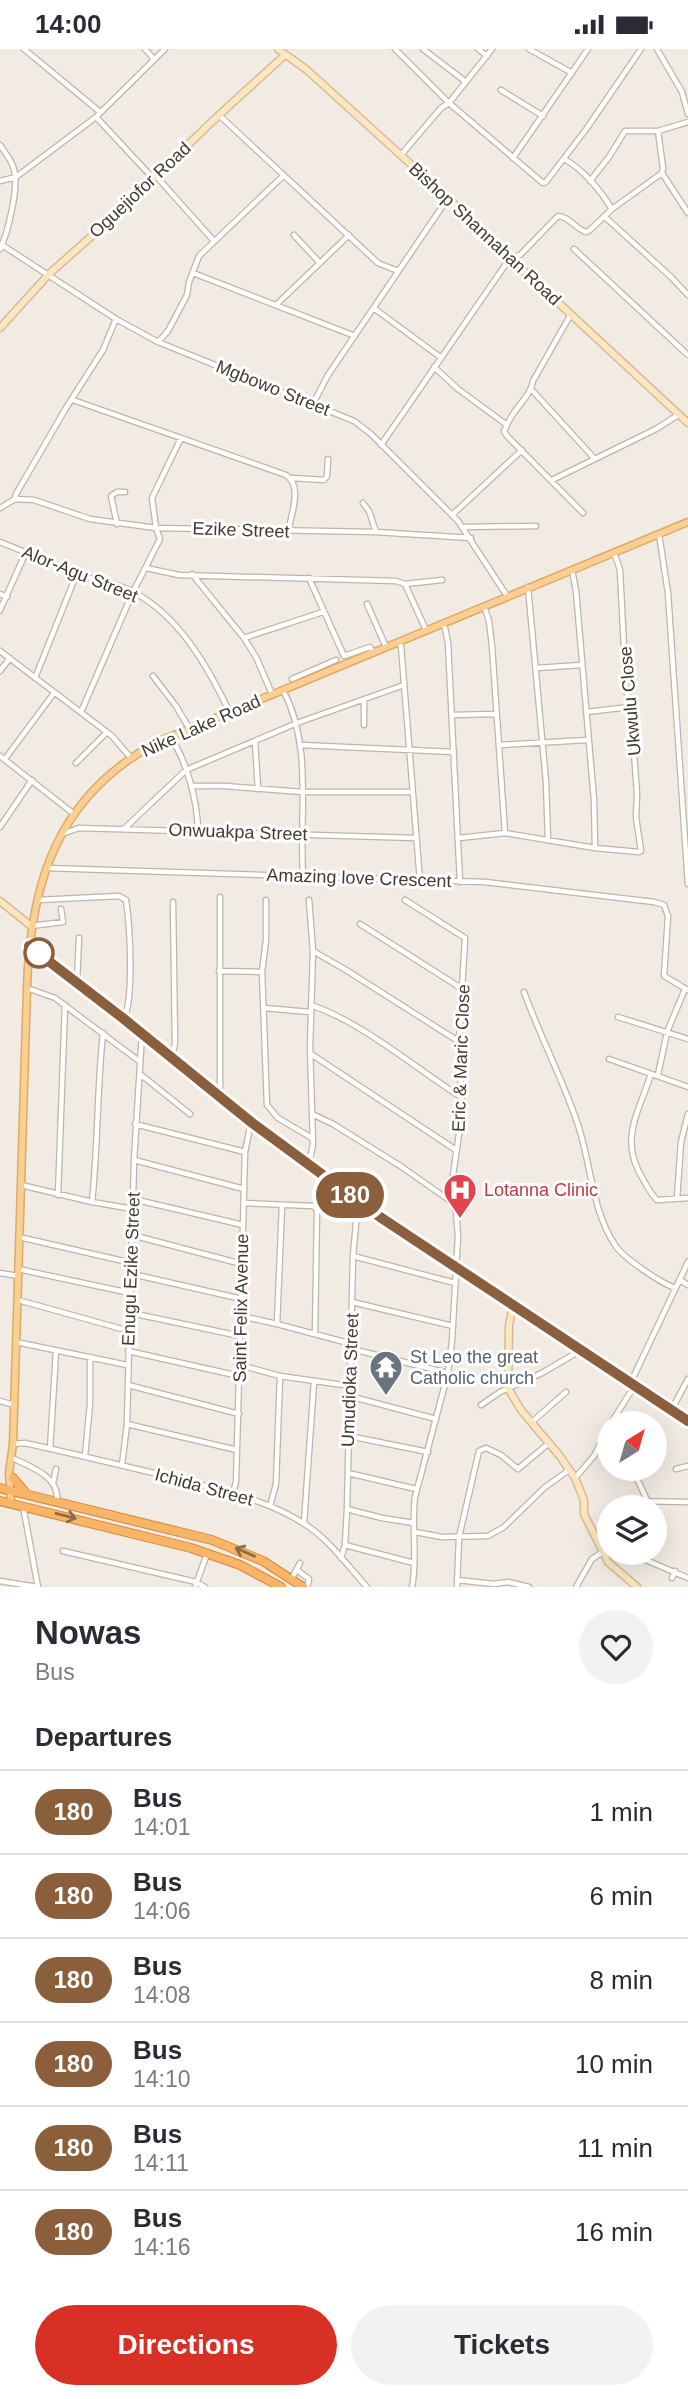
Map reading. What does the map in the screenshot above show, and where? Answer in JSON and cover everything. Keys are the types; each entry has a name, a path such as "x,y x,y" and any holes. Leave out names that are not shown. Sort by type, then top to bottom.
{"highway":[{"path":"30,1494 20,1488 11,1475 0,1485 15,1491 212,1540 295,1574 305,1587"},
{"path":"0,1501 207,1553 252,1570 281,1587"}],"main road":[{"name":"Bishop Shannahan Road","path":"278,49 307,70 401,155 688,423"},
{"name":"Oguejiofor Road","path":"0,328 49,274 285,55"},
{"name":"Nike Lake Road","path":"23,1505 15,1491 11,1475 30,930 45,868 74,814 99,785 131,758 170,736 283,690 336,664 386,647 688,522"},
{"path":"0,901 30,930 41,957"},
{"path":"29,949 77,982 309,1166 688,1421"},
{"path":"28,964 41,957"},
{"path":"513,1304 509,1326 509,1388 575,1478 584,1500 584,1514 597,1543"},
{"path":"11,1503 15,1491"},
{"path":"611,1565 637,1587"}],"street":[{"path":"24,49 98,115 150,175 156,176 214,241"},
{"path":"145,49 154,59"},
{"path":"0,181 16,177 98,115 165,49"},
{"path":"395,49 449,103 543,183 564,159 641,49"},
{"path":"424,49 466,82"},
{"path":"478,49 487,56"},
{"path":"401,155 445,104 449,103 492,49"},
{"path":"529,49 572,73"},
{"path":"513,158 588,49"},
{"path":"657,49 681,92 688,114"},
{"path":"501,90 544,115"},
{"path":"219,115 378,263 398,271"},
{"path":"590,181 625,131 658,131 688,122"},
{"path":"658,131 662,173 688,213"},
{"path":"0,145 16,177 1,247"},
{"path":"564,159 590,181 612,209"},
{"path":"381,445 510,258 520,255 558,216 563,216 579,230 586,232 612,209 662,173"},
{"path":"158,342 168,331 187,295 199,256 283,176"},
{"path":"313,404 328,375 448,198"},
{"path":"605,217 688,295"},
{"path":"294,235 319,262"},
{"path":"276,305 349,235"},
{"name":"Mgbowo Street","path":"1,247 158,342 354,421 463,527 507,596"},
{"path":"574,249 688,355"},
{"path":"193,273 355,336"},
{"path":"375,309 440,358"},
{"path":"571,314 531,389 511,415 504,431 583,513"},
{"path":"0,508 15,499 66,408 103,350 116,319"},
{"path":"434,367 458,390 507,425"},
{"path":"531,389 594,458"},
{"path":"73,400 291,478 324,480 327,476 328,459"},
{"path":"552,480 656,429 678,415"},
{"path":"81,712 133,592 160,539 156,528 153,493 181,438"},
{"path":"452,515 522,450"},
{"path":"288,531 296,487 291,478"},
{"path":"117,524 111,496 117,492 125,492"},
{"name":"Ezike Street","path":"15,499 28,499 90,520 156,528 376,532 471,538"},
{"path":"363,503 369,511 376,532"},
{"path":"463,527 536,526"},
{"path":"659,534 668,593 688,884"},
{"name":"Alor-Agu Street","path":"0,542 133,592 172,620 214,679 229,711"},
{"path":"0,610 26,552"},
{"name":"Ukwulu Close","path":"595,848 641,851 636,817 637,795 630,707 626,687 620,571 613,552"},
{"path":"146,568 179,575 309,577 396,581 405,584 442,580"},
{"path":"459,838 505,833 595,848 594,800 572,569"},
{"path":"35,678 77,573"},
{"path":"192,574 244,638 256,657 272,694"},
{"path":"309,577 344,656"},
{"path":"405,584 426,630"},
{"path":"528,587 543,742 548,840"},
{"path":"0,594 7,597"},
{"path":"367,604 386,647"},
{"path":"484,605 492,646 505,833"},
{"path":"244,638 323,612"},
{"path":"441,623 445,628 448,643 460,882"},
{"path":"397,642 401,646 420,881"},
{"path":"292,679 336,664 344,656 370,647 373,652"},
{"path":"0,651 107,732 131,758"},
{"path":"0,671 10,658"},
{"path":"537,668 582,665"},
{"path":"153,676 189,728"},
{"path":"124,829 186,771 297,723 404,685"},
{"path":"283,690 297,723 301,745 303,875"},
{"path":"54,693 2,758 74,814"},
{"path":"364,700 364,725"},
{"path":"586,712 630,707"},
{"path":"453,715 496,713"},
{"path":"76,763 107,732"},
{"path":"170,736 178,748 191,786 198,830"},
{"path":"499,745 587,740"},
{"path":"255,742 258,789"},
{"path":"301,745 454,752"},
{"path":"0,827 32,780"},
{"path":"191,786 302,792 412,792"},
{"name":"Onwuakpa Street","path":"61,834 79,828 416,838"},
{"name":"Amazing love Crescent","path":"45,868 494,883 646,901 664,905 667,912 664,976 686,989"},
{"path":"36,900 119,896 126,900 129,981 128,1009 124,1019"},
{"path":"220,897 220,1097"},
{"name":"Eric & Maric Close","path":"405,899 466,938 459,1041 462,1098 460,1136 453,1175 457,1205 453,1326 449,1373 416,1489 412,1587"},
{"path":"266,900 266,940 262,972 268,1108 312,1139"},
{"path":"309,900 313,951 310,1012 312,1139 309,1166"},
{"path":"172,1058 175,1043 173,902"},
{"path":"30,930 63,922 61,909"},
{"path":"360,923 464,990"},
{"path":"77,982 79,938"},
{"path":"313,951 459,1041"},
{"path":"219,971 262,972"},
{"path":"27,988 65,1005 139,1061"},
{"path":"658,1075 667,1032 686,989"},
{"path":"524,992 539,1035 578,1122 595,1193 610,1236 626,1257 661,1282 675,1288"},
{"path":"58,1195 65,1005"},
{"path":"311,1005 351,1024 462,1098"},
{"path":"264,1008 310,1012"},
{"path":"618,1017 688,1039"},
{"path":"92,1202 96,1164 97,1084 103,1033"},
{"name":"Enugu Ezike Street","path":"122,1465 127,1424 135,1124 142,1034"},
{"path":"311,1054 456,1150"},
{"path":"609,1059 688,1087"},
{"path":"139,1073 190,1114"},
{"path":"651,1075 632,1126 630,1148 637,1171 657,1200 688,1198"},
{"path":"312,1114 333,1124 457,1205"},
{"path":"677,1198 681,1142 688,1114"},
{"name":"Saint Felix Avenue","path":"233,1493 236,1482 239,1414 245,1152 251,1122"},
{"path":"135,1124 245,1152"},
{"path":"134,1160 244,1189"},
{"path":"21,1185 133,1209"},
{"path":"133,1199 243,1225"},
{"name":"Umudioka Street","path":"341,1558 345,1545 347,1509 353,1256 358,1201"},
{"path":"244,1203 313,1206 317,1210 315,1334"},
{"path":"277,1324 282,1206"},
{"path":"132,1235 242,1264"},
{"path":"19,1237 132,1263"},
{"path":"353,1256 455,1283"},
{"path":"617,1411 633,1383 688,1262"},
{"path":"0,1273 18,1272 131,1293"},
{"path":"132,1274 242,1299"},
{"path":"680,1280 688,1285"},
{"path":"18,1300 130,1331"},
{"path":"352,1302 453,1326"},
{"path":"131,1313 240,1336"},
{"path":"241,1317 315,1334 449,1373"},
{"path":"16,1342 127,1365"},
{"path":"128,1350 239,1376"},
{"path":"481,1405 582,1350"},
{"path":"50,1449 56,1351"},
{"path":"85,1456 90,1404 90,1357"},
{"path":"240,1365 280,1376 350,1386"},
{"path":"270,1506 276,1484 280,1376"},
{"path":"671,1411 688,1379"},
{"path":"304,1523 314,1382"},
{"path":"128,1385 239,1414"},
{"path":"532,1422 566,1392"},
{"path":"349,1396 436,1419"},
{"path":"0,1401 15,1405"},
{"path":"127,1424 237,1450"},
{"path":"349,1436 428,1452"},
{"name":"Ichida Street","path":"13,1444 25,1443 85,1456 233,1493 270,1506 304,1523 325,1541 367,1587"},
{"path":"457,1587 459,1537 470,1483 482,1448 501,1455 518,1469 549,1443"},
{"path":"575,1478 597,1450"},
{"path":"12,1458 32,1467 53,1483 58,1490 57,1501"},
{"path":"676,1469 688,1466"},
{"path":"53,1483 56,1469"},
{"path":"415,1532 442,1537 479,1537 498,1531 544,1488 569,1470"},
{"path":"348,1473 416,1489"},
{"path":"667,1503 688,1502"},
{"path":"0,1581 37,1587 23,1505"},
{"path":"347,1509 414,1523"},
{"path":"345,1545 414,1563"},
{"path":"63,1551 205,1587"},
{"path":"195,1584 207,1553"},
{"path":"576,1587 587,1565 597,1556"},
{"path":"295,1574 300,1563"},
{"path":"660,1565 688,1578"},
{"path":"672,1578 675,1571"},
{"path":"457,1580 494,1584 508,1582 529,1587"}],"bus line":[{"name":"180","path":"29,946 251,1122 406,1236 688,1421"}],"place":[{"name":"Lotanna Clinic","path":"460,1220"},
{"name":"St Leo the great Catholic church","path":"386,1397"}]}
